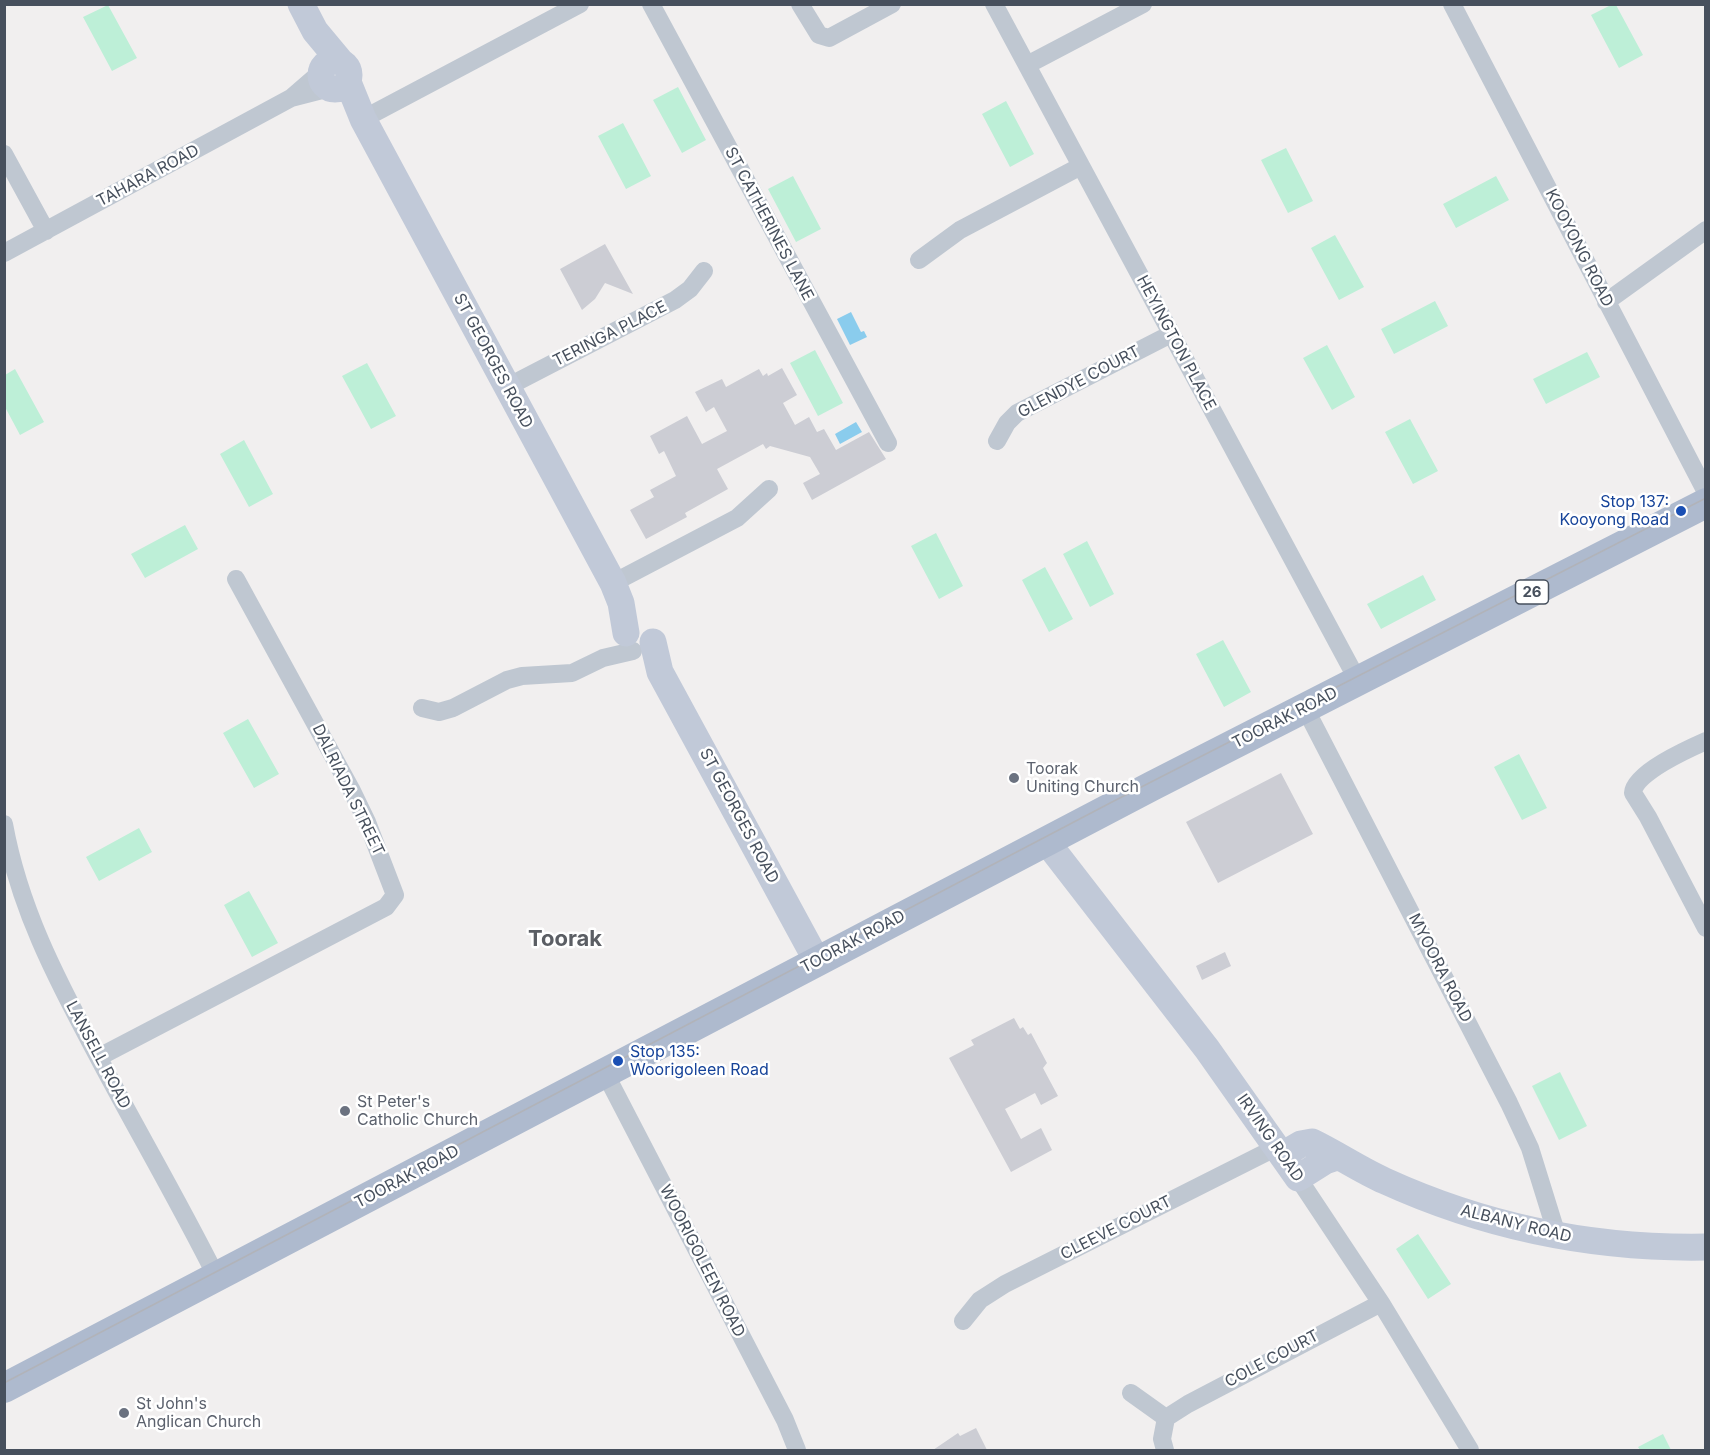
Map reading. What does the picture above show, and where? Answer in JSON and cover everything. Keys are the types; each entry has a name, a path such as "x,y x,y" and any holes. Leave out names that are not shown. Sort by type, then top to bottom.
{"main road":[{"name":"TOORAK ROAD","path":"4,1388 1046,841 1706,503"}],"street":[{"name":"ST GEORGES ROAD","path":"301,4 315,31 332,77 363,119 617,593 636,640 660,672 817,961"},
{"path":"363,119 580,4"},
{"name":"ST CATHERINES LANE","path":"651,4 888,443"},
{"path":"800,4 816,30 821,44 892,4"},
{"name":"HEYINGTON PLACE","path":"994,4 1358,681"},
{"path":"1027,65 1143,4"},
{"name":"KOOYONG ROAD","path":"1452,4 1706,492"},
{"name":"TAHARA ROAD","path":"4,253 332,77"},
{"path":"4,154 46,231"},
{"path":"920,260 960,230 1081,166"},
{"path":"1606,302 1706,230"},
{"name":"TERINGA PLACE","path":"507,387 675,300 690,290 704,271"},
{"name":"GLENDYE COURT","path":"997,441 1007,423 1017,413 1171,334"},
{"path":"617,593 737,518 769,489"},
{"name":"DALRIADA STREET","path":"99,1057 386,907 395,895 367,822 351,789 236,579"},
{"path":"422,708 439,712 453,708 507,680 522,676 572,673 636,640"},
{"name":"MYOORA ROAD","path":"1305,708 1509,1103 1530,1148 1557,1235"},
{"path":"1706,741 1657,767 1636,783 1633,793 1706,928"},
{"name":"LANSELL ROAD","path":"4,824 22,898 65,993 216,1276"},
{"name":"IRVING ROAD","path":"1046,841 1152,976 1280,1151 1380,1303 1470,1450"},
{"name":"WOORIGOLEEN ROAD","path":"605,1073 785,1420 797,1450"},
{"name":"ALBANY ROAD","path":"1280,1151 1312,1142 1385,1181 1462,1212 1514,1226 1557,1235 1637,1246 1706,1247"},
{"name":"CLEEVE COURT","path":"963,1321 980,1300 1005,1284 1280,1151"},
{"path":"1298,1178 1325,1161 1337,1157"},
{"name":"COLE COURT","path":"1166,1418 1188,1404 1380,1303"},
{"path":"1131,1393 1166,1418 1162,1438 1165,1450"}],"green space":[{"path":"108,5 137,58 112,71 83,17"},
{"path":"1611,5 1616,5 1643,55 1619,68 1591,15"},
{"path":"678,87 706,140 682,153 653,100"},
{"path":"1006,101 1034,154 1010,167 982,114"},
{"path":"623,123 651,176 626,189 598,136"},
{"path":"1286,148 1313,201 1288,213 1261,160"},
{"path":"793,176 821,229 796,242 768,189"},
{"path":"1496,176 1509,200 1456,228 1443,204"},
{"path":"1335,235 1364,287 1339,300 1311,248"},
{"path":"1435,301 1448,326 1394,354 1381,329"},
{"path":"1327,345 1355,397 1332,410 1303,358"},
{"path":"815,350 843,403 818,416 790,363"},
{"path":"1587,352 1600,377 1546,404 1533,379"},
{"path":"367,363 396,416 371,429 342,376"},
{"path":"15,369 44,422 20,435 5,407 5,375"},
{"path":"1410,419 1438,471 1413,484 1385,432"},
{"path":"244,440 273,494 249,507 220,454"},
{"path":"185,525 198,549 145,578 131,554"},
{"path":"936,533 963,586 939,599 911,546"},
{"path":"1087,541 1114,594 1090,607 1063,554"},
{"path":"1045,567 1073,619 1049,632 1022,580"},
{"path":"1423,575 1436,600 1381,629 1367,604"},
{"path":"1223,640 1251,692 1224,707 1196,654"},
{"path":"248,719 279,774 254,788 223,733"},
{"path":"1519,754 1547,808 1522,820 1494,767"},
{"path":"139,828 152,852 99,881 86,857"},
{"path":"249,891 278,943 252,957 224,905"},
{"path":"1560,1072 1587,1126 1559,1140 1532,1086"},
{"path":"1418,1234 1451,1284 1428,1299 1396,1249"},
{"path":"1663,1434 1671,1450 1640,1450 1638,1447"}],"water":[{"path":"851,312 861,332 864,331 867,337 850,345 837,319"},
{"path":"856,422 862,432 840,444 835,434"}],"building":[{"path":"605,244 633,294 605,283 595,299 582,310 560,269"},
{"path":"782,368 797,395 783,403 795,425 809,417 817,432 824,429 836,450 869,432 886,459 812,500 803,483 820,474 810,457 770,446 766,449 763,444 717,469 728,489 685,513 687,517 646,539 630,510 654,497 650,490 676,476 664,451 659,454 650,436 687,416 702,444 727,431 714,407 706,412 695,392 722,379 726,387 759,369 763,376 767,373 768,376"},
{"path":"1281,773 1313,834 1218,883 1186,822"},
{"path":"1225,952 1231,966 1202,980 1196,966"},
{"path":"1014,1018 1020,1029 1023,1027 1028,1035 1031,1033 1047,1063 1043,1068 1058,1096 1041,1105 1035,1093 1005,1109 1021,1139 1041,1128 1052,1150 1011,1172 949,1058 974,1045 971,1040"},
{"path":"976,1428 987,1450 933,1450 958,1433 960,1436"}],"tram line":[{"path":"4,1383 1112,802 1706,498"}],"place":[{"name":"Stop 137: Kooyong Road","path":"1681,511"},
{"name":"Toorak Uniting Church","path":"1014,778"},
{"name":"Stop 135: Woorigoleen Road","path":"618,1061"},
{"name":"St Peter's Catholic Church","path":"345,1111"},
{"name":"St John's Anglican Church","path":"124,1413"}],"district":[{"name":"Toorak","path":"565,939"}]}
